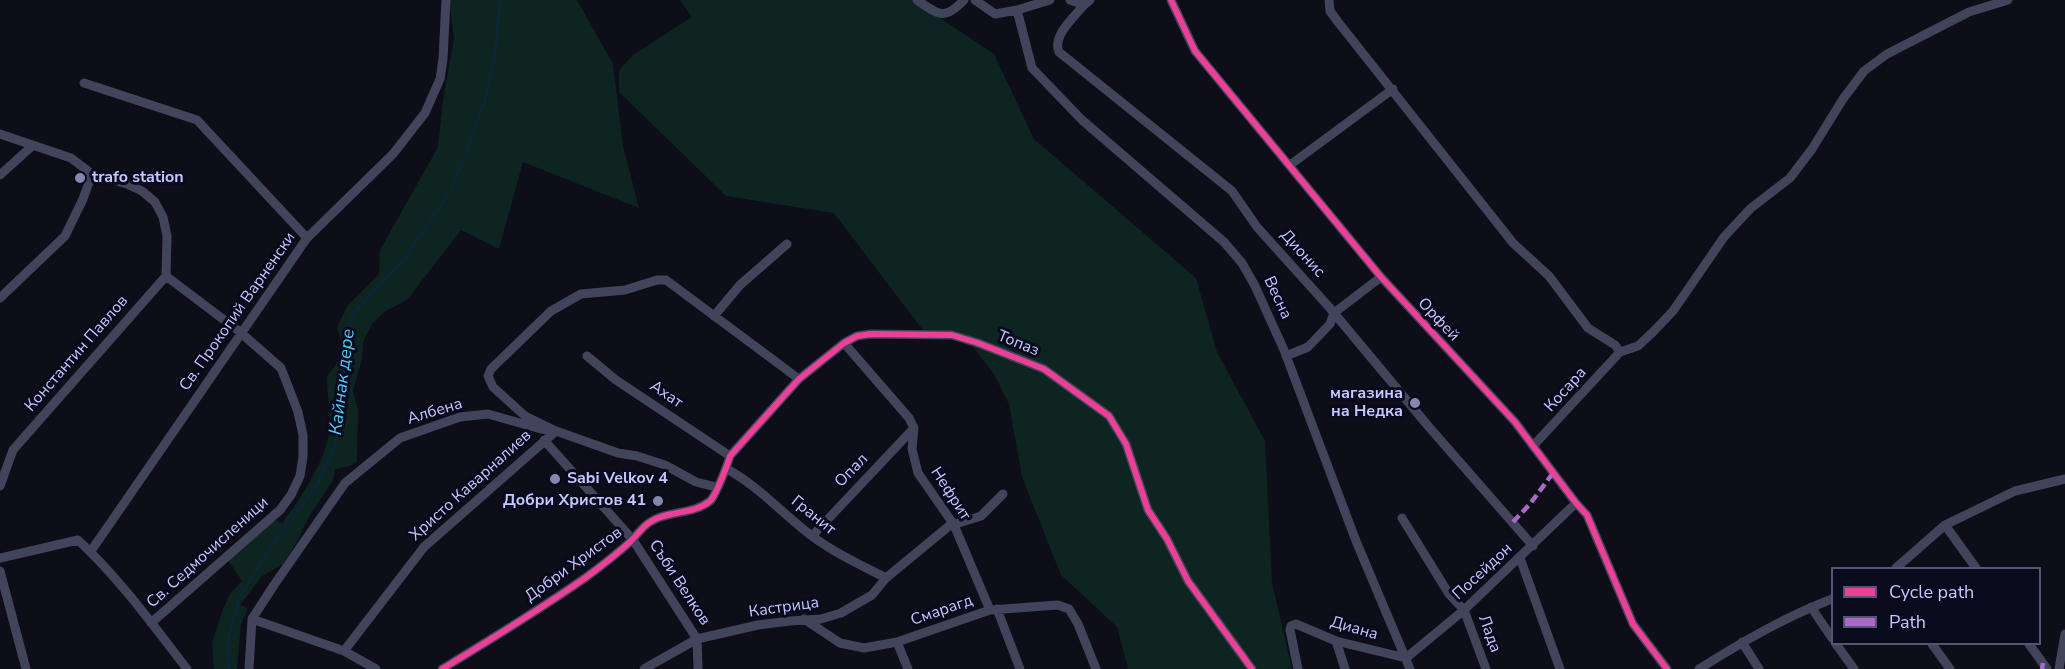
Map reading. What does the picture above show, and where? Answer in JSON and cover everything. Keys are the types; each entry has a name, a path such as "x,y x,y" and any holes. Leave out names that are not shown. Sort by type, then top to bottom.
{"street":[{"name":"Св. Прокопий Варненски","path":"91,551 307,238 393,154 425,113 440,79 446,0"},
{"path":"917,0 937,13 946,15 964,0"},
{"path":"975,0 995,14 1050,0"},
{"path":"1070,0 1087,2"},
{"name":"Орфей","path":"1171,0 1195,51 1382,277 1515,422 1587,515 1633,624 1667,669"},
{"path":"1329,0 1330,11 1513,243 1549,276 1588,328 1615,345 1620,352"},
{"name":"Косара","path":"1533,446 1620,352 1638,346 1673,311 1724,237 1750,208 1790,178 1864,71 1887,54 1969,12 2008,0"},
{"name":"Дионис","path":"1087,2 1058,38 1056,45 1059,52 1232,191 1257,227 1334,313 1533,546"},
{"name":"Весна","path":"1017,10 1032,68 1082,120 1242,262 1286,356 1356,542 1410,669"},
{"path":"84,83 197,120 307,238"},
{"path":"1290,165 1393,89"},
{"path":"0,134 71,159 92,174 142,191 155,202 163,217 166,236 166,276"},
{"path":"0,175 32,147"},
{"path":"0,298 64,236 83,199 92,174"},
{"path":"714,316 740,285 787,244"},
{"name":"Св. Седмочисленици","path":"151,623 280,510 291,495 300,476 303,458 303,435 290,388 281,368 240,332 166,276"},
{"name":"Константин Павлов","path":"0,486 13,450 166,276"},
{"path":"1286,356 1308,347 1330,324 1334,313 1382,277"},
{"name":"Христо Каварналиев","path":"344,651 424,547 556,430 525,416 493,387 488,376 491,369 551,311 581,294 625,290 657,280 666,280 799,379"},
{"name":"Топаз","path":"716,487 727,469 730,456 799,379 844,343 857,336 871,334 952,335 978,343 1044,369 1110,416 1126,444 1148,510 1167,538 1188,581 1252,669"},
{"path":"844,343 909,418 914,428"},
{"name":"Ахат","path":"587,356 616,380 730,456"},
{"name":"Албена","path":"252,619 345,483 400,438 460,417 488,414 541,429 556,430 618,453 637,456 664,465 696,482 716,487"},
{"name":"Нефрит","path":"914,428 912,449 918,473 954,525 1020,669"},
{"name":"Опал","path":"812,536 914,428"},
{"name":"Съби Велков","path":"544,440 633,540 697,639 698,669"},
{"name":"Гранит","path":"727,469 748,481 835,553 886,578"},
{"path":"1897,567 1945,525 1964,518 2015,491 2065,479"},
{"name":"Добри Христов","path":"442,669 586,577 633,540 641,528 664,514 703,506 713,500 716,487"},
{"name":"Кастрица","path":"644,669 697,639 758,626 804,619 821,619 841,613 872,595 886,578 949,526 981,516 1003,494"},
{"name":"Посейдон","path":"1406,658 1464,610 1576,503"},
{"name":"Лада","path":"1402,518 1449,594 1464,610 1486,669"},
{"path":"1945,525 1975,567"},
{"path":"0,558 78,540 91,551 186,669"},
{"path":"1520,558 1560,669"},
{"path":"0,572 26,669"},
{"path":"1699,669 1742,642 1811,607 1831,600"},
{"name":"Смарагд","path":"804,619 840,643 864,648 897,642 993,609 1058,604 1069,609 1078,624 1096,669"},
{"path":"1811,607 1831,635"},
{"path":"249,669 252,619 344,651 376,669"},
{"name":"Диана","path":"1298,669 1290,630 1291,626 1296,624 1336,641 1406,658"},
{"path":"2059,669 2065,634"},
{"path":"1336,641 1346,669"},
{"path":"897,642 908,669"},
{"path":"1742,642 1759,669"},
{"path":"1837,645 1854,669"},
{"path":"1933,645 1950,669"},
{"path":"2030,645 2044,667"}],"green space":[{"path":"449,0 577,0 613,64 623,146 639,208 523,162 499,249 461,230 407,300 384,312 372,324 363,342 362,360 353,390 358,411 357,461 350,466 335,469 333,480 310,515 283,564 262,576 240,605 248,609 241,624 237,669 214,669 212,643 230,594 242,581 228,560 275,519 282,523 297,503 319,464 330,427 327,376 341,353 337,327 348,305 379,274 380,250 438,147 443,100 454,38"},
{"path":"680,0 913,0 994,54 1034,139 1196,278 1217,352 1265,441 1272,583 1292,669 1128,669 1117,627 1061,575 1022,477 1009,404 994,374 967,339 938,335 922,329 834,213 726,196 619,92 619,70 633,55 692,17"}],"waterway":[{"name":"Кайнак дере","path":"229,669 227,645 239,598 277,538 317,485 335,446 342,413 352,315 403,260 451,191 484,104 495,55 500,0"}],"marked path":[{"path":"1513,522 1553,473"},
{"path":"2042,669 2043,663"}],"cycle path":[{"path":"1171,0 1195,51 1381,277 1515,422 1587,515 1633,624 1667,669"},
{"path":"442,669 585,578 620,551 650,522 696,508 710,501 730,456 799,379 844,343 857,336 871,334 952,335 978,343 1044,369 1109,416 1126,444 1148,510 1167,539 1188,581 1252,669"}],"place":[{"name":"trafo station","path":"80,178"},
{"name":"магазина на Недка","path":"1415,403"},
{"name":"Sabi Velkov 4","path":"555,479"},
{"name":"Добри Христов 41","path":"658,501"}]}
